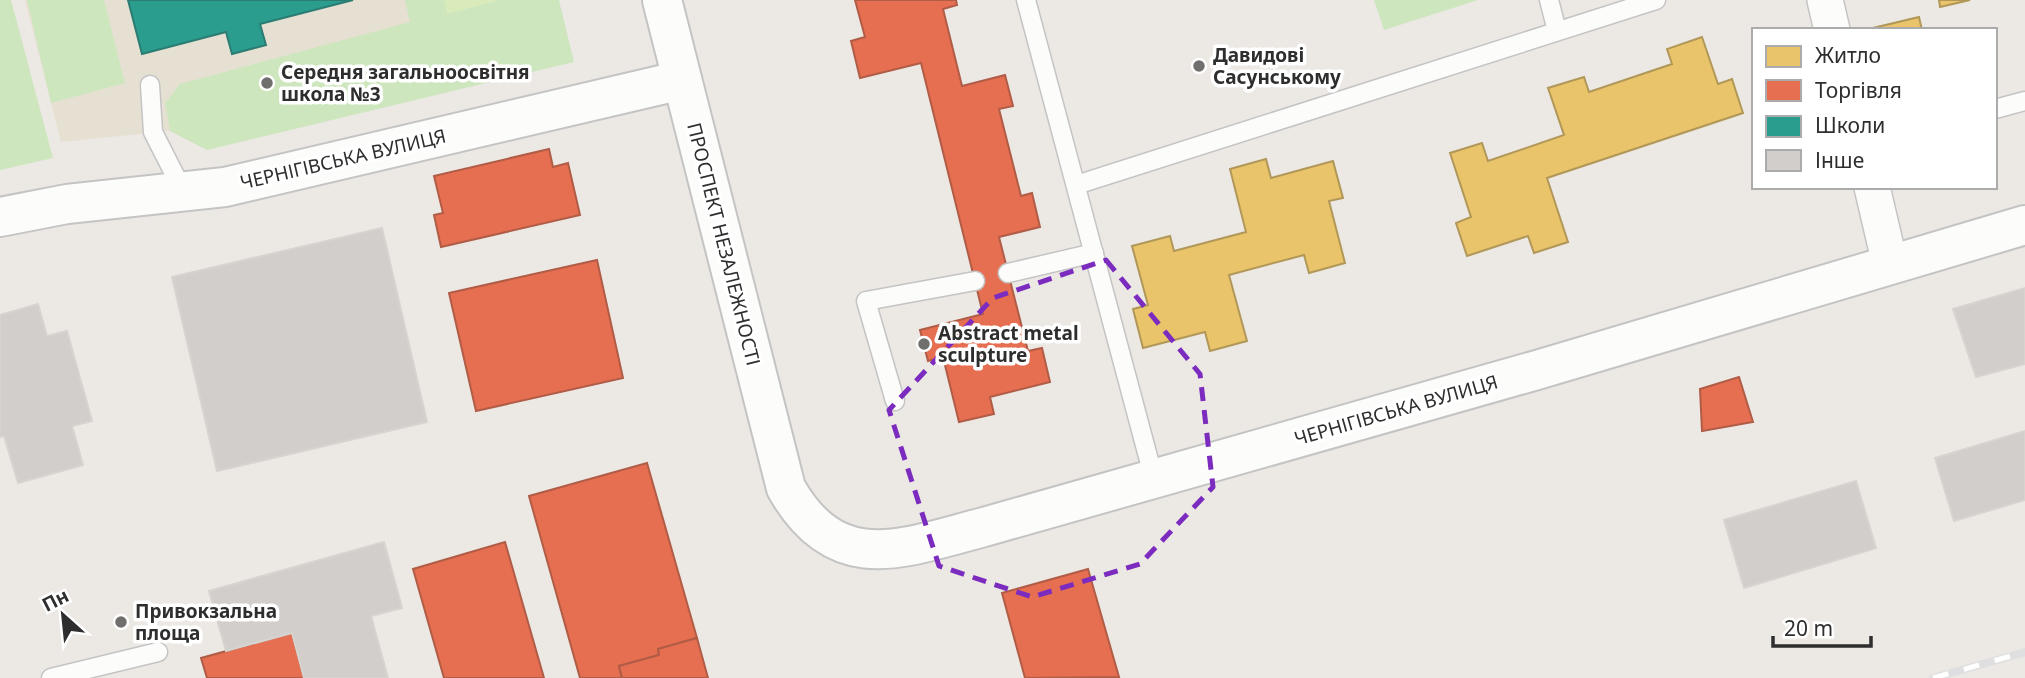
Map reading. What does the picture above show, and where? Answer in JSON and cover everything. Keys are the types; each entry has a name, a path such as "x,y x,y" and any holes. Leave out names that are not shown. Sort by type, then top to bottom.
{"street":[{"name":"ПРОСПЕКТ НЕЗАЛЕЖНОСТІ","path":"662,0 786,488"},
{"path":"1825,0 1832,28"},
{"name":"ЧЕРНІГІВСЬКА ВУЛИЦЯ","path":"0,217 67,204 184,193 252,181 682,80"},
{"path":"1872,189 1890,264"},
{"name":"ЧЕРНІГІВСЬКА ВУЛИЦЯ","path":"786,488 798,510 837,541 865,551 882,551 984,527 1154,479 2025,225"}],"lane":[{"path":"1026,0 1154,479"},
{"path":"1549,0 1557,31"},
{"path":"1076,185 1656,0"},
{"path":"150,85 153,132 184,193"},
{"path":"1997,108 2025,101"},
{"path":"1008,273 1094,253"},
{"path":"895,401 866,301 975,281"},
{"path":"51,678 158,652"}],"highlighted area":[{"path":"1106,260 1200,374 1213,487 1140,564 1032,597 939,566 889,410 993,298"}],"shaded area":[{"name":"Середня загальноосвітня школа №3","path":"25,0 558,0 207,150 170,131 61,142"}],"green space":[{"path":"0,0 11,0 53,158 0,170"},
{"path":"27,0 104,0 125,83 51,103"},
{"path":"405,0 559,0 574,62 207,150 170,131 165,103 180,84 410,22"},
{"path":"444,0 500,0 447,14"},
{"path":"1374,0 1478,0 1384,30"}],"building: Житло":[{"path":"1939,0 1970,0 1940,7"},
{"path":"1919,17 1922,28 1873,28"},
{"path":"1702,37 1718,84 1732,79 1743,113 1547,178 1568,242 1534,253 1528,236 1467,256 1456,223 1471,217 1450,153 1482,143 1488,161 1564,135 1548,88 1584,77 1589,92 1672,64 1667,49"},
{"path":"1266,159 1271,178 1333,161 1343,198 1329,201 1345,263 1309,273 1304,255 1229,275 1247,341 1210,351 1205,332 1143,348 1133,309 1148,305 1132,246 1170,236 1174,251 1246,232 1230,169"}],"building: Торгівля":[{"path":"855,0 956,0 957,5 943,9 962,86 1005,75 1013,106 999,109 1021,196 1032,193 1040,227 999,237 1028,351 1042,348 1050,382 990,397 994,414 959,422 943,357 928,361 920,330 983,314 921,63 860,78 851,41 865,37"},
{"path":"549,149 553,167 568,163 580,215 441,247 434,215 443,213 434,176"},
{"path":"597,260 623,378 476,411 449,293"},
{"path":"1739,377 1753,422 1702,431 1700,389"},
{"path":"647,463 697,638 658,649 659,655 619,666 622,678 580,678 529,496"},
{"path":"505,542 544,678 444,678 413,569"},
{"path":"1088,569 1119,677 1025,678 1002,593"},
{"path":"292,633 304,678 207,678 201,658"},
{"path":"697,638 708,678 622,678 619,666 659,655 658,649"}],"building: Школи":[{"path":"128,0 353,0 260,24 266,45 232,54 226,32 142,54"}],"building: Інше":[{"path":"382,228 427,422 217,471 172,277"},
{"path":"2025,288 2025,364 1976,377 1953,309"},
{"path":"38,304 47,336 67,331 92,421 72,426 83,465 18,483 4,436 0,437 0,315"},
{"path":"2025,431 2025,500 1954,521 1935,458"},
{"path":"1856,481 1876,548 1744,588 1724,520"},
{"path":"384,542 402,608 371,616 388,678 304,678 292,633 226,651 209,591"}],"railway":[{"path":"1933,678 2025,652"}],"place":[{"name":"Давидові Сасунському","path":"1199,66"},
{"name":"Середня загальноосвітня школа №3","path":"267,83"},
{"name":"Abstract metal sculpture","path":"924,344"},
{"name":"Привокзальна площа","path":"121,622"}]}
